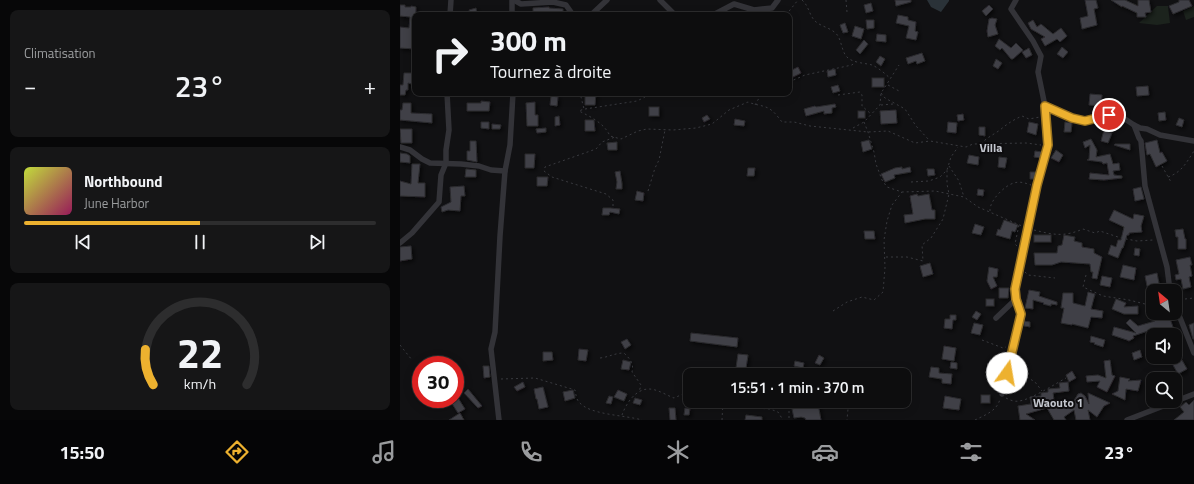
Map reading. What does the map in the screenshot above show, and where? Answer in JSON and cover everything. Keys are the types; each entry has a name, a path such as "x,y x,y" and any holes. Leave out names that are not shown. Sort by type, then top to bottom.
{"street":[{"path":"450,12 451,0"},
{"path":"512,12 513,0 521,4 553,2 566,5 571,12"},
{"path":"594,12 606,0"},
{"path":"660,0 672,12"},
{"path":"719,12 734,4 754,10 772,8 778,0"},
{"path":"1002,394 1021,314 1016,299 1015,289 1037,185 1048,145 1045,106 1038,72 1041,56 1011,8 1016,0"},
{"path":"400,243 412,233 439,202 441,175 446,162 448,130 447,96"},
{"path":"499,420 491,349 495,332 500,236 505,171 510,145 512,96"},
{"path":"1045,106 1072,118 1085,121 1109,115 1125,118 1134,125 1147,129 1160,136 1194,141"},
{"path":"1134,125 1141,140 1145,186 1167,267 1169,284"},
{"path":"400,148 410,150 430,163 446,162 505,171"},
{"path":"996,318 1016,299"},
{"path":"1181,320 1194,353"},
{"path":"1127,420 1194,394"}],"path":[{"path":"788,12 798,0"},
{"path":"802,0 816,22 825,26 837,35 849,59 873,66 890,78"},
{"path":"846,0 847,12"},
{"path":"792,81 805,75 852,65 857,61"},
{"path":"852,129 864,122 880,105 881,93 899,65"},
{"path":"887,84 899,91"},
{"path":"838,95 860,92 862,95 862,106 872,114"},
{"path":"881,93 885,98 905,109 916,126 930,141"},
{"path":"580,96 584,110"},
{"path":"645,96 637,101 579,111 591,117 606,128 610,136 621,139 638,131 647,129 665,130 696,128 712,124 729,110 748,102 768,108 775,113 782,122 794,122 810,126 852,129 868,132 888,131 915,143 930,141 966,147 973,144 1026,143 1048,145"},
{"path":"755,105 760,96"},
{"path":"880,105 895,104"},
{"path":"980,144 986,138 1000,130 1004,125 1022,116 1029,119 1046,116"},
{"path":"864,122 874,152 876,164 882,180 887,187 902,192 935,191 964,197 990,213 1028,229 1046,234 1070,234 1083,229 1095,234 1100,231 1110,233 1121,238 1137,241 1159,239"},
{"path":"648,191 659,160 665,130"},
{"path":"613,206 613,200 606,194 552,177 544,172 545,167 596,149 602,142 615,137"},
{"path":"884,257 906,257 923,261 922,245 931,238 943,219 949,194 947,170 951,158 958,146"},
{"path":"1168,177 1177,174 1194,151"},
{"path":"948,166 959,182 964,197"},
{"path":"1162,166 1171,182"},
{"path":"911,182 929,181 940,177 947,170"},
{"path":"990,213 992,201 1009,185 1023,182 1030,185 1037,185"},
{"path":"833,311 847,302 862,297 874,300 883,292 885,268 884,240 887,221 892,205 902,192"},
{"path":"1019,225 1015,244 1023,253"},
{"path":"1020,267 1028,274 1055,278"},
{"path":"1086,275 1083,287 1103,296 1146,304"},
{"path":"1182,301 1194,298"},
{"path":"982,340 1003,348 1013,347"},
{"path":"400,345 412,360"},
{"path":"600,358 610,357 617,353 624,353 632,361 634,366 632,372 641,385 639,392"},
{"path":"1009,362 1014,369 1035,382 1042,391"},
{"path":"495,380 535,378 575,390 578,401 587,409 604,414 622,415 642,420"},
{"path":"975,420 993,410 999,404 1002,394 1010,400 1019,401 1066,378"},
{"path":"622,415 631,398 639,392 649,389 674,398 683,394"},
{"path":"722,420 723,408"},
{"path":"770,408 778,412 783,420"},
{"path":"789,408 789,420"},
{"path":"847,408 847,420"}],"shaded area":[{"path":"927,0 949,1 941,12 931,7"},
{"path":"1157,6 1168,6 1170,23 1157,25 1139,23"},
{"path":"1194,6 1194,17 1186,20 1183,11"}],"building":[{"path":"895,0 911,0 911,2 896,6"},
{"path":"1085,0 1096,0 1098,8 1094,9 1097,25 1082,29 1080,18 1088,16"},
{"path":"1111,0 1125,0 1138,6 1138,0 1149,0 1151,12 1145,13 1146,17 1137,17 1137,13 1122,7"},
{"path":"1179,0 1189,0 1192,6 1173,14 1169,6 1179,2"},
{"path":"871,3 873,11 866,13 864,5"},
{"path":"400,5 405,5 405,7 416,7 416,12 412,12 412,49 400,48 400,27 409,28 410,17 400,16"},
{"path":"989,5 993,9 986,16 982,11"},
{"path":"549,7 563,9 563,12 533,12 533,8"},
{"path":"476,8 477,12 469,12 469,10"},
{"path":"898,15 908,17 908,20 916,22 915,31 918,32 916,40 906,38 909,26 896,23"},
{"path":"989,19 997,19 995,25 998,34 988,37 987,31"},
{"path":"866,20 874,20 874,28 867,29"},
{"path":"1033,20 1037,27 1041,24 1053,34 1061,28 1067,36 1060,42 1057,39 1045,46 1041,39 1045,37 1031,29 1028,23"},
{"path":"845,23 848,32 843,33 840,25"},
{"path":"855,26 864,29 861,39 852,36"},
{"path":"877,34 886,35 886,42 876,41"},
{"path":"999,39 1011,48 1016,43 1023,50 1011,59 1002,48 1000,50 995,46"},
{"path":"864,40 868,44 860,54 856,50"},
{"path":"1062,47 1068,52 1063,58 1057,54"},
{"path":"1029,48 1032,55 1026,58 1022,52"},
{"path":"922,53 925,61 917,64 916,61 908,64 906,58"},
{"path":"880,56 885,59 881,66 876,62"},
{"path":"996,59 1002,63 998,69 993,66"},
{"path":"798,67 801,73 793,77 792,70"},
{"path":"835,69 836,75 828,77 827,71"},
{"path":"404,73 412,73 412,84 408,83 408,90 406,90 405,95 400,95 400,85 403,85"},
{"path":"872,78 884,78 884,87 872,87"},
{"path":"838,85 840,91 833,93 831,87"},
{"path":"1148,86 1149,95 1137,96 1136,87"},
{"path":"1090,94 1102,95 1101,106 1089,105"},
{"path":"551,96 558,97 557,106 550,105"},
{"path":"585,96 596,96 595,105 585,105"},
{"path":"481,101 490,102 489,111 467,111 467,103 481,103"},
{"path":"535,102 535,115 538,115 538,126 527,126 526,103"},
{"path":"403,103 411,103 411,113 432,114 432,123 400,120 400,110 402,110"},
{"path":"835,104 836,107 832,108 832,113 824,114 824,111 806,116 804,109 815,106"},
{"path":"649,107 659,107 659,116 649,116"},
{"path":"896,110 897,123 881,124 880,111"},
{"path":"858,111 865,111 865,118 858,118"},
{"path":"1165,112 1166,120 1159,121 1158,113"},
{"path":"963,114 964,120 958,121 957,115"},
{"path":"707,115 710,119 704,122 702,118"},
{"path":"559,116 560,125 555,126 555,117"},
{"path":"1179,118 1184,120 1182,127 1176,125"},
{"path":"735,119 745,121 744,126 734,125"},
{"path":"585,120 594,120 595,131 585,131"},
{"path":"481,122 489,122 489,129 481,128"},
{"path":"948,122 957,123 956,133 947,132"},
{"path":"1029,122 1038,124 1036,135 1027,132"},
{"path":"1065,122 1072,123 1071,132 1064,132"},
{"path":"492,124 501,125 500,129 492,129"},
{"path":"979,127 985,127 985,136 979,135"},
{"path":"546,128 546,132 537,133 536,129"},
{"path":"400,129 412,129 412,143 401,143"},
{"path":"1104,130 1112,133 1108,143 1101,141"},
{"path":"1091,139 1097,150 1096,157 1110,154 1113,164 1119,163 1120,170 1113,171 1114,175 1122,176 1122,178 1104,180 1089,179 1090,173 1109,175 1107,163 1103,164 1102,162 1087,160 1089,159 1090,145 1085,148 1083,142"},
{"path":"869,140 872,149 863,152 861,142"},
{"path":"1157,140 1160,153 1162,152 1167,161 1156,167 1150,154 1147,155 1145,143"},
{"path":"470,141 476,141 477,162 467,160 467,151 470,151"},
{"path":"617,142 617,150 608,150 607,143"},
{"path":"1130,144 1130,150 1114,145"},
{"path":"1056,150 1063,155 1059,162 1051,158"},
{"path":"1035,151 1042,152 1040,158 1034,157"},
{"path":"400,153 410,156 410,163 400,162"},
{"path":"525,154 535,154 534,168 525,168"},
{"path":"969,155 979,157 978,165 967,163"},
{"path":"999,157 1007,158 1005,168 998,167"},
{"path":"412,164 420,164 418,183 425,183 425,197 400,196 400,181 411,184"},
{"path":"902,167 902,169 910,167 911,172 894,175 895,178 885,182 881,174 895,168"},
{"path":"748,168 755,168 754,176 747,176"},
{"path":"466,169 476,170 476,177 465,177"},
{"path":"927,169 934,169 935,175 928,176"},
{"path":"620,171 622,189 616,189 617,182 615,172"},
{"path":"1030,172 1036,172 1034,179 1030,179"},
{"path":"537,177 548,177 547,186 537,186"},
{"path":"464,186 465,196 461,196 460,211 448,210 442,212 441,207 451,202 450,187"},
{"path":"1141,187 1144,199 1135,201 1133,189"},
{"path":"978,189 984,190 983,196 977,195"},
{"path":"637,191 644,193 643,201 635,200"},
{"path":"917,194 918,196 929,194 932,210 935,210 935,219 925,219 905,223 904,215 913,214 910,196"},
{"path":"603,208 620,209 619,214 610,212 609,215 602,215"},
{"path":"1114,210 1133,219 1134,214 1144,216 1141,226 1142,232 1129,233 1129,235 1127,235 1118,258 1108,254 1111,245 1116,247 1118,240 1121,240 1124,227 1109,220"},
{"path":"1004,220 1018,225 1015,232 1012,231 1010,239 996,235"},
{"path":"975,224 984,227 981,235 972,233"},
{"path":"1183,229 1186,239 1186,249 1178,249 1178,237 1176,237 1175,230"},
{"path":"864,231 874,231 875,239 865,239"},
{"path":"1034,235 1051,235 1051,242 1034,242"},
{"path":"1064,235 1075,237 1074,241 1082,243 1082,247 1094,249 1094,253 1102,257 1097,279 1092,278 1093,272 1091,272 1090,264 1061,262 1052,265 1035,265 1034,253 1057,253 1058,246 1062,245"},
{"path":"411,246 412,259 400,261 400,247"},
{"path":"1135,248 1140,249 1139,256 1134,255"},
{"path":"1190,257 1192,265 1190,265 1192,276 1189,277 1191,287 1183,289 1181,279 1176,280 1175,275 1179,274 1176,260"},
{"path":"930,263 933,274 923,277 920,266"},
{"path":"1123,265 1136,268 1134,280 1120,277"},
{"path":"989,267 998,269 997,277 993,277 997,286 991,289 987,281"},
{"path":"1157,273 1159,284 1147,284 1145,276"},
{"path":"1102,276 1112,278 1110,287 1100,285"},
{"path":"999,288 1009,288 1008,298 999,298"},
{"path":"1029,290 1040,292 1039,296 1057,302 1057,305 1051,304 1051,306 1033,300 1033,309 1025,308"},
{"path":"1088,292 1095,294 1091,309 1103,311 1102,318 1091,317 1088,328 1061,323 1064,308 1061,308 1063,293 1073,293 1073,303 1085,306"},
{"path":"986,299 994,299 994,306 986,306"},
{"path":"1116,299 1126,303 1124,307 1138,306 1138,314 1124,314 1112,309"},
{"path":"976,311 981,314 977,320 972,317"},
{"path":"950,315 956,315 956,320 953,320 952,329 944,328 945,319 950,319"},
{"path":"1130,319 1138,326 1155,321 1170,320 1173,327 1146,328 1146,332 1133,336 1134,338 1129,341 1112,335 1114,327 1136,333 1126,323"},
{"path":"1024,321 1030,322 1030,327 1024,326"},
{"path":"974,323 983,325 980,335 971,333"},
{"path":"1194,323 1194,339 1193,339 1189,325"},
{"path":"691,333 738,338 737,347 690,341"},
{"path":"1091,336 1105,340 1103,347 1090,342"},
{"path":"627,339 631,345 625,349 621,342"},
{"path":"944,346 956,348 954,361 942,359"},
{"path":"579,349 588,350 586,361 578,360"},
{"path":"1140,350 1142,357 1134,360 1132,353"},
{"path":"543,352 552,352 553,360 543,361"},
{"path":"738,354 748,355 746,368 736,368"},
{"path":"819,355 824,358 820,365 815,363"},
{"path":"623,360 631,362 629,370 621,369"},
{"path":"1110,360 1112,375 1115,376 1107,392 1097,387 1100,381 1087,382 1086,376 1098,375 1106,378 1104,361"},
{"path":"1182,360 1187,369 1182,372 1177,372 1173,365 1182,364"},
{"path":"795,361 804,363 803,368 794,366"},
{"path":"951,362 957,363 957,369 950,368"},
{"path":"988,363 998,365 996,375 986,373"},
{"path":"483,366 489,366 490,377 484,378"},
{"path":"931,367 939,368 939,373 952,374 951,384 942,383 942,379 929,377"},
{"path":"1072,371 1076,378 1069,382 1066,375"},
{"path":"1120,377 1130,379 1128,381 1141,380 1138,391 1126,389 1125,400 1112,394 1118,391"},
{"path":"523,382 525,387 517,391 514,387"},
{"path":"1068,382 1069,391 1053,393 1055,408 1067,401 1070,407 1078,394 1081,393 1085,396 1089,404 1088,393 1110,403 1104,406 1097,417 1088,410 1090,420 1076,420 1074,410 1064,417 1066,420 1054,420 1047,408 1026,414 1035,420 1020,420 1018,406 1031,404 1030,397 1041,396 1041,393 1048,392 1048,389 1060,388 1059,383"},
{"path":"543,387 548,407 539,409 534,389"},
{"path":"468,389 482,406 478,408 464,393"},
{"path":"573,390 575,398 565,401 563,392"},
{"path":"618,390 627,394 624,401 614,397"},
{"path":"981,395 990,395 990,403 981,403"},
{"path":"609,396 613,397 611,404 606,403"},
{"path":"945,396 961,399 959,410 943,408"},
{"path":"635,398 642,400 640,405 633,403"},
{"path":"1194,400 1194,420 1174,420 1184,412 1181,408 1182,405 1186,402 1189,405"},
{"path":"464,407 465,409 458,413 455,408"},
{"path":"669,408 675,408 676,420 670,420"},
{"path":"685,408 690,409 689,415 684,415"},
{"path":"819,408 821,420 806,420 805,418 801,417 794,418 792,409"},
{"path":"460,413 464,420 449,420"},
{"path":"746,415 762,417 762,420 745,420"}],"district":[{"name":"Villa","path":"991,147"},
{"name":"Waouto 1","path":"1058,402"}],"route":[{"path":"1007,373 1021,314 1016,299 1015,289 1037,185 1048,145 1045,106 1072,118 1085,121 1109,115"}]}
